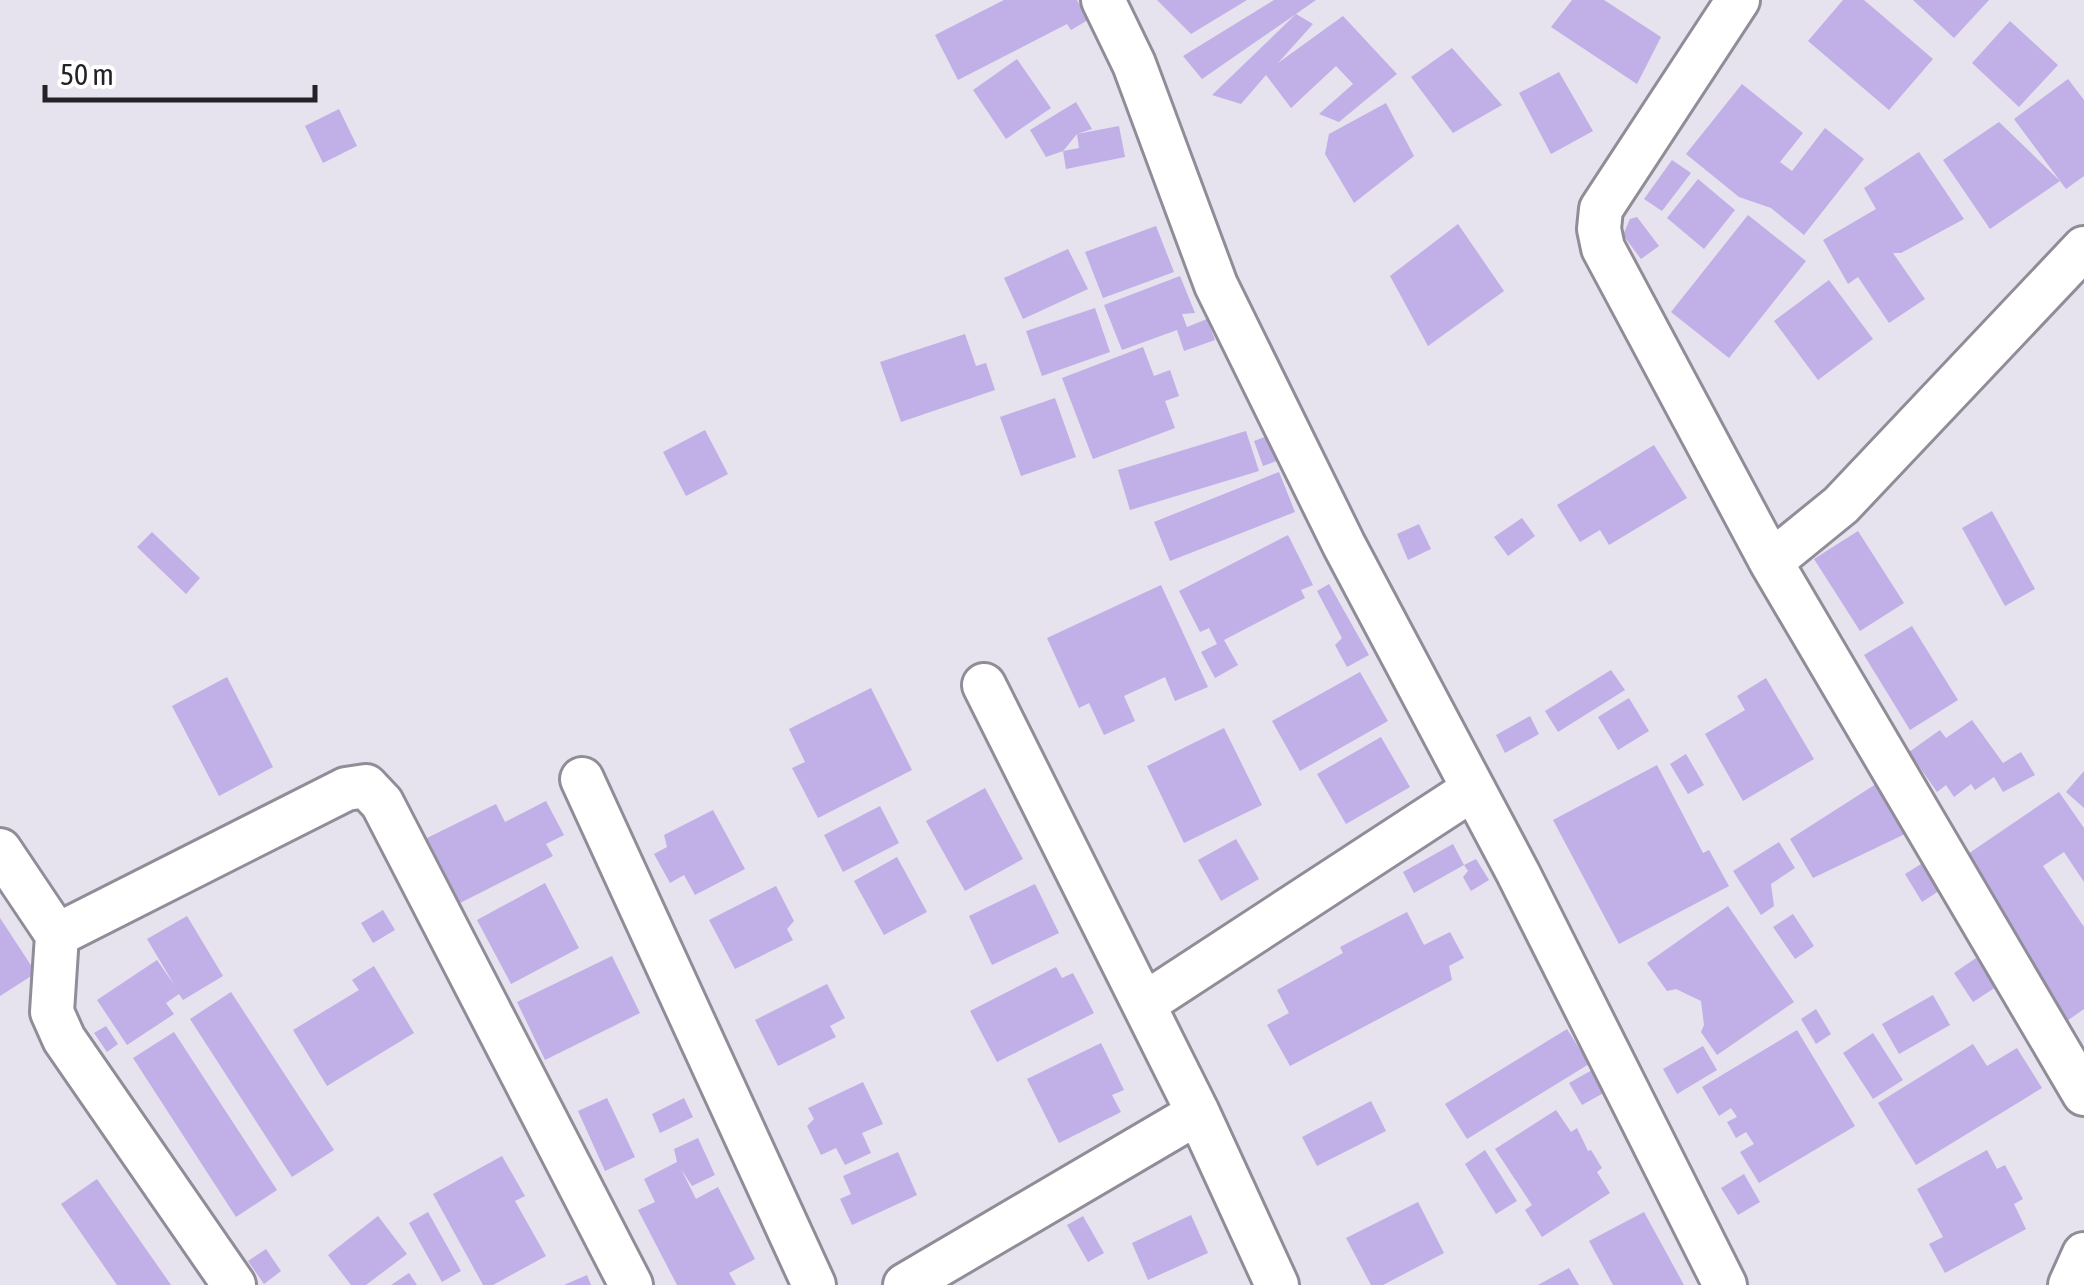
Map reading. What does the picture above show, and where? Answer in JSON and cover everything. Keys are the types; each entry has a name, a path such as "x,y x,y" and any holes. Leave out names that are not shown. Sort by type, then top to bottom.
{"street":[{"path":"1103,0 1134,64 1216,285 1344,544 1725,1285"},
{"path":"1738,0 1601,209 1599,229 1603,248 1770,562 2084,1094"},
{"path":"1770,562 1841,505 2084,248"},
{"path":"984,685 1198,1112 1276,1285"},
{"path":"582,780 814,1285"},
{"path":"57,935 346,789 366,786 382,804 631,1285"},
{"path":"1144,1004 1473,789"},
{"path":"0,850 57,935 52,1012 64,1039 234,1285"},
{"path":"906,1285 1198,1112"},
{"path":"2070,1285 2084,1254"}],"building":[{"path":"1004,0 1077,0 1088,20 1071,30 1067,24 958,80 935,35"},
{"path":"1157,0 1247,0 1191,34"},
{"path":"1274,0 1316,0 1202,79 1183,56"},
{"path":"1572,0 1604,0 1661,37 1637,84 1551,27"},
{"path":"1843,0 1864,0 1933,59 1889,110 1808,41"},
{"path":"1913,0 1989,0 1954,38"},
{"path":"1296,14 1313,24 1278,63 1343,16 1397,74 1339,122 1319,114 1353,84 1336,66 1291,108 1266,75 1241,104 1212,95"},
{"path":"2010,21 2058,65 2019,107 1972,63"},
{"path":"1452,48 1502,105 1453,133 1411,77"},
{"path":"1017,59 1051,108 1006,139 973,90"},
{"path":"1559,72 1593,131 1551,154 1519,93"},
{"path":"2068,79 2084,100 2084,176 2066,189 2014,119"},
{"path":"1742,84 1803,133 1780,162 1792,171 1825,128 1864,159 1804,235 1771,208 1739,197 1686,154"},
{"path":"1076,102 1092,129 1077,134 1063,151 1046,157 1030,130"},
{"path":"1386,103 1414,156 1354,203 1325,154 1329,134"},
{"path":"339,109 357,146 323,163 305,126"},
{"path":"1999,122 2060,181 1990,229 1943,160"},
{"path":"1119,126 1125,157 1066,169 1063,151 1079,148 1077,134"},
{"path":"1919,152 1964,219 1901,253 1893,253 1925,299 1889,323 1858,277 1848,284 1823,240 1876,209 1864,188"},
{"path":"1672,160 1691,173 1662,211 1644,199"},
{"path":"1698,179 1735,210 1704,249 1667,218"},
{"path":"1748,215 1806,261 1729,358 1671,312"},
{"path":"1637,217 1659,246 1641,259 1623,235 1630,219"},
{"path":"1458,224 1504,291 1428,346 1390,276"},
{"path":"1156,226 1174,272 1103,298 1085,252"},
{"path":"1068,249 1088,289 1023,319 1004,278"},
{"path":"1180,276 1195,313 1182,314 1187,327 1207,319 1215,340 1184,351 1177,330 1122,350 1104,305"},
{"path":"1829,280 1873,339 1818,380 1774,321"},
{"path":"1095,308 1110,352 1042,376 1026,331"},
{"path":"965,334 976,366 986,363 995,390 901,422 880,362"},
{"path":"1143,347 1154,376 1170,370 1179,396 1165,401 1175,428 1093,459 1062,378"},
{"path":"1055,398 1076,457 1021,476 1000,417"},
{"path":"705,430 728,474 686,496 663,452"},
{"path":"1246,431 1259,471 1130,510 1118,470"},
{"path":"1270,435 1279,460 1263,466 1254,441"},
{"path":"1654,445 1687,498 1609,545 1600,530 1580,542 1557,505"},
{"path":"1279,472 1295,512 1170,561 1154,522"},
{"path":"1992,511 2035,589 2005,606 1962,528"},
{"path":"1522,518 1535,536 1508,556 1494,537"},
{"path":"1419,524 1431,549 1408,560 1397,534"},
{"path":"1858,531 1904,603 1860,631 1814,559"},
{"path":"152,532 200,578 186,594 137,547"},
{"path":"1288,535 1313,585 1301,590 1305,598 1224,640 1238,665 1215,678 1201,652 1217,644 1209,628 1200,632 1179,591"},
{"path":"1329,584 1369,655 1347,667 1335,645 1342,638 1317,591"},
{"path":"1161,585 1208,687 1175,701 1165,677 1124,696 1135,721 1104,735 1089,703 1079,708 1047,638"},
{"path":"1912,626 1958,700 1910,730 1864,655"},
{"path":"1611,670 1625,690 1558,732 1545,711"},
{"path":"1360,672 1388,721 1300,771 1272,721"},
{"path":"227,677 273,767 219,796 172,706"},
{"path":"1766,678 1814,759 1743,801 1705,734 1745,710 1737,696"},
{"path":"871,688 912,770 818,818 792,768 805,762 789,729"},
{"path":"1629,698 1649,731 1618,750 1598,717"},
{"path":"1530,716 1539,734 1505,753 1496,735"},
{"path":"1972,720 2003,763 2021,752 2035,775 2003,792 1994,777 1975,790 1971,784 1954,797 1946,785 1937,792 1909,752 1940,730 1946,738"},
{"path":"1224,728 1262,805 1184,843 1147,766"},
{"path":"1381,737 1410,787 1346,824 1317,774"},
{"path":"1686,754 1704,785 1688,794 1670,764"},
{"path":"1657,765 1703,853 1709,850 1729,886 1619,944 1553,820"},
{"path":"2084,771 2084,808 2066,792"},
{"path":"1876,784 1905,834 1813,878 1790,839"},
{"path":"985,788 1023,859 965,891 926,821"},
{"path":"2059,792 2084,828 2084,882 2064,852 2043,866 2084,927 2084,1009 2067,1021 1959,860"},
{"path":"546,801 564,835 546,844 553,856 460,903 427,838 496,804 505,822"},
{"path":"880,806 899,843 843,872 824,835"},
{"path":"713,810 745,869 695,895 684,875 670,883 654,854 667,847 664,835"},
{"path":"1236,839 1259,879 1221,901 1198,860"},
{"path":"1779,842 1795,868 1771,884 1774,906 1761,915 1733,871"},
{"path":"1453,844 1464,865 1414,893 1403,872"},
{"path":"897,857 927,912 884,935 854,881"},
{"path":"1476,859 1489,880 1471,891 1463,877 1468,871 1464,865"},
{"path":"1926,861 1942,889 1922,902 1905,874"},
{"path":"545,883 579,948 511,984 477,920"},
{"path":"1035,884 1059,933 992,965 969,916"},
{"path":"776,886 794,921 787,929 793,940 735,969 709,920"},
{"path":"1728,906 1794,1002 1717,1055 1701,1032 1701,1001 1676,989 1667,991 1647,963"},
{"path":"383,910 395,930 373,943 361,923"},
{"path":"1407,912 1424,945 1450,932 1464,958 1449,966 1452,980 1290,1066 1267,1025 1289,1013 1277,990 1343,953 1340,947"},
{"path":"1793,914 1814,946 1795,959 1773,927"},
{"path":"187,916 223,976 183,1000 179,994 166,1003 174,1014 127,1045 97,1000 157,960 175,986 147,939"},
{"path":"0,918 36,973 0,996"},
{"path":"612,956 640,1013 545,1060 517,1002"},
{"path":"1976,958 1996,987 1973,1002 1954,973"},
{"path":"374,966 414,1033 327,1086 293,1030 359,990 352,980"},
{"path":"1056,967 1062,978 1073,973 1094,1013 997,1062 970,1011"},
{"path":"827,984 845,1018 830,1026 836,1037 778,1066 755,1020"},
{"path":"231,992 334,1150 292,1177 190,1019"},
{"path":"1933,995 1950,1025 1899,1054 1882,1024"},
{"path":"1816,1009 1831,1034 1816,1044 1801,1019"},
{"path":"106,1026 118,1044 107,1052 94,1033"},
{"path":"1567,1029 1589,1064 1467,1139 1445,1104"},
{"path":"1797,1030 1855,1126 1759,1183 1740,1152 1754,1144 1746,1132 1736,1138 1727,1122 1737,1117 1731,1108 1719,1116 1702,1087"},
{"path":"174,1032 277,1190 236,1217 133,1058"},
{"path":"1873,1033 1903,1080 1873,1099 1843,1053"},
{"path":"1101,1043 1124,1090 1112,1095 1121,1112 1059,1143 1027,1079"},
{"path":"1973,1044 1987,1066 2017,1048 2042,1088 1916,1165 1878,1103"},
{"path":"1703,1046 1717,1070 1677,1094 1663,1069"},
{"path":"1594,1069 1607,1091 1582,1105 1569,1083"},
{"path":"863,1082 883,1124 862,1133 871,1153 845,1165 836,1148 821,1155 807,1126 814,1119 808,1108"},
{"path":"607,1098 635,1157 605,1171 578,1111"},
{"path":"684,1098 693,1117 660,1133 652,1114"},
{"path":"1371,1101 1386,1131 1317,1166 1302,1137"},
{"path":"1556,1110 1571,1132 1577,1128 1602,1168 1597,1172 1610,1193 1542,1237 1525,1210 1532,1205 1495,1149"},
{"path":"698,1138 715,1175 692,1186 681,1169 696,1199 718,1187 755,1259 729,1273 736,1285 677,1285 638,1210 655,1202 644,1179 677,1162 674,1149"},
{"path":"1485,1150 1517,1201 1496,1214 1465,1164"},
{"path":"1987,1150 1997,1169 2005,1165 2023,1199 2014,1204 2026,1229 1945,1273 1929,1244 1943,1237 1917,1189"},
{"path":"898,1152 917,1195 852,1225 840,1199 851,1194 843,1176"},
{"path":"502,1156 525,1196 515,1201 546,1256 493,1285 483,1285 433,1194"},
{"path":"1744,1174 1760,1202 1738,1215 1721,1188"},
{"path":"97,1179 171,1285 117,1285 61,1204"},
{"path":"1418,1202 1444,1253 1383,1285 1371,1285 1346,1238"},
{"path":"428,1212 461,1271 442,1282 409,1223"},
{"path":"1644,1212 1684,1285 1613,1285 1589,1241"},
{"path":"1191,1215 1208,1253 1148,1280 1132,1243"},
{"path":"378,1216 407,1254 366,1285 351,1285 328,1255"},
{"path":"1083,1216 1104,1253 1088,1262 1067,1225"},
{"path":"266,1249 281,1271 264,1284 248,1261"},
{"path":"1569,1268 1579,1285 1538,1285"},
{"path":"409,1273 417,1285 391,1285"},
{"path":"587,1275 591,1285 564,1285"}]}
